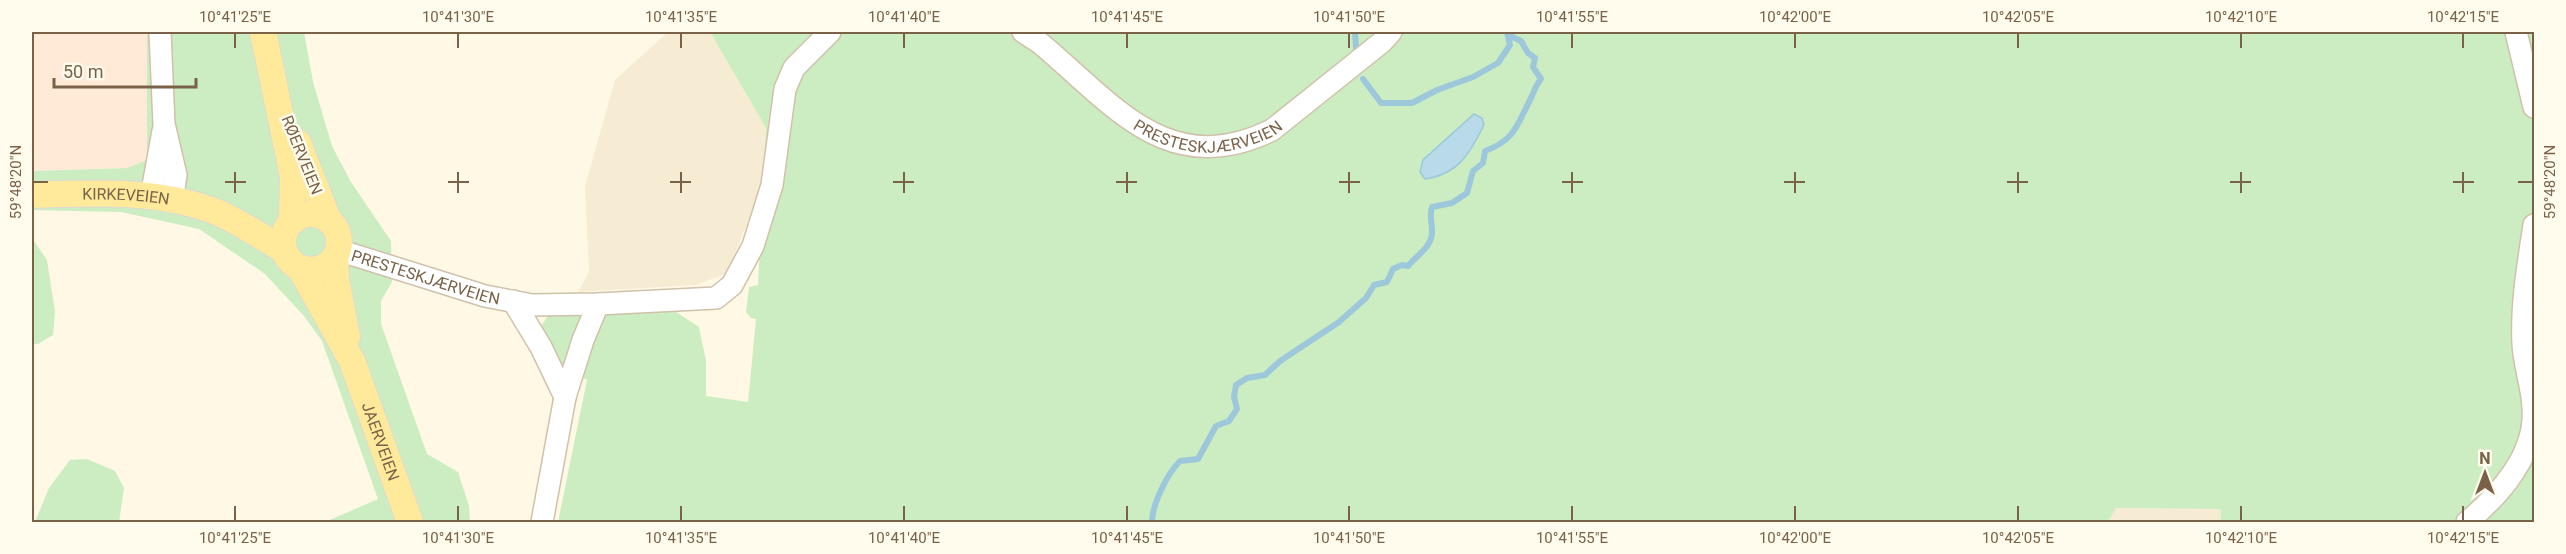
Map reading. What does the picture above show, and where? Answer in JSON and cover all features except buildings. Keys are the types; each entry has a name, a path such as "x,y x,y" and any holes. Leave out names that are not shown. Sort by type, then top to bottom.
{"main road":[{"name":"RØERVEIEN","path":"263,32 293,176 291,241"},
{"name":"RØERVEIEN","path":"276,90 328,219"},
{"name":"KIRKEVEIEN","path":"32,195 123,194 162,199 220,214 267,219 291,241"},
{"path":"309,213 328,219 337,230 337,254 318,270 291,241 309,213"},
{"name":"JAERVEIEN","path":"291,241 352,361 410,522"},
{"name":"JAERVEIEN","path":"337,254 336,279 352,361"}],"street":[{"path":"160,32 164,124 176,175 162,199"},
{"name":"PRESTESKJÆRVEIEN","path":"337,254 485,296 532,305 716,298 732,285 753,246 772,185 785,89 794,68 830,32"},
{"name":"PRESTESKJÆRVEIEN","path":"1023,32 1040,43 1136,123 1159,138 1194,146 1225,146 1255,138 1272,130 1382,42 1391,32"},
{"path":"2516,32 2535,107"},
{"path":"2467,522 2493,499 2510,477 2521,458 2533,423 2534,408 2523,346 2525,291 2535,225"},
{"name":"PRESTESKJÆRVEIEN","path":"513,302 541,347 565,397"},
{"path":"542,522 565,397 583,340 598,304"}],"shaded area":[{"path":"32,32 147,32 147,160 127,168 32,171"},
{"path":"668,32 710,32 766,128 764,182 727,273 696,285 578,292 589,272 585,186 615,80"},
{"path":"2116,508 2221,509 2220,522 2108,522"}],"green space":[{"path":"147,32 304,32 313,82 332,146 351,182 391,241 392,282 381,301 381,324 427,454 458,472 469,506 470,522 325,522 378,499 322,341 304,316 265,274 199,229 121,212 32,210 32,171 127,168 147,160"},
{"path":"710,32 2534,32 2532,345 2534,522 2220,522 2221,509 2116,508 2108,522 558,522 587,380 562,369 541,326 548,316 632,306 670,308 699,327 706,361 706,396 748,402 756,319 751,318 746,312 749,287 758,285 766,128","holes":["1484,125 1468,153 1455,167 1425,179"]},
{"path":"32,238 47,260 55,312 53,335 38,344 32,344"},
{"path":"87,459 115,471 124,488 119,522 35,522 49,488 70,460"}],"water":[{"path":"1474,114 1482,118 1484,125 1474,145 1462,161 1447,172 1425,179 1420,172 1423,160"}],"waterway":[{"path":"1355,32 1356,48"},
{"path":"1363,79 1381,103 1412,103 1437,90 1473,77 1498,63 1510,45 1507,32"},
{"path":"1152,522 1157,499 1175,467 1180,461 1198,459 1216,426 1229,421 1237,409 1234,397 1236,385 1247,378 1265,375 1280,361 1339,322 1366,298 1374,285 1387,282 1393,269 1402,265 1408,266 1430,241 1432,207 1452,203 1467,193 1473,171 1483,163 1485,151 1503,142 1514,131 1541,79 1533,67 1535,58 1528,53 1521,41 1508,35"}]}
